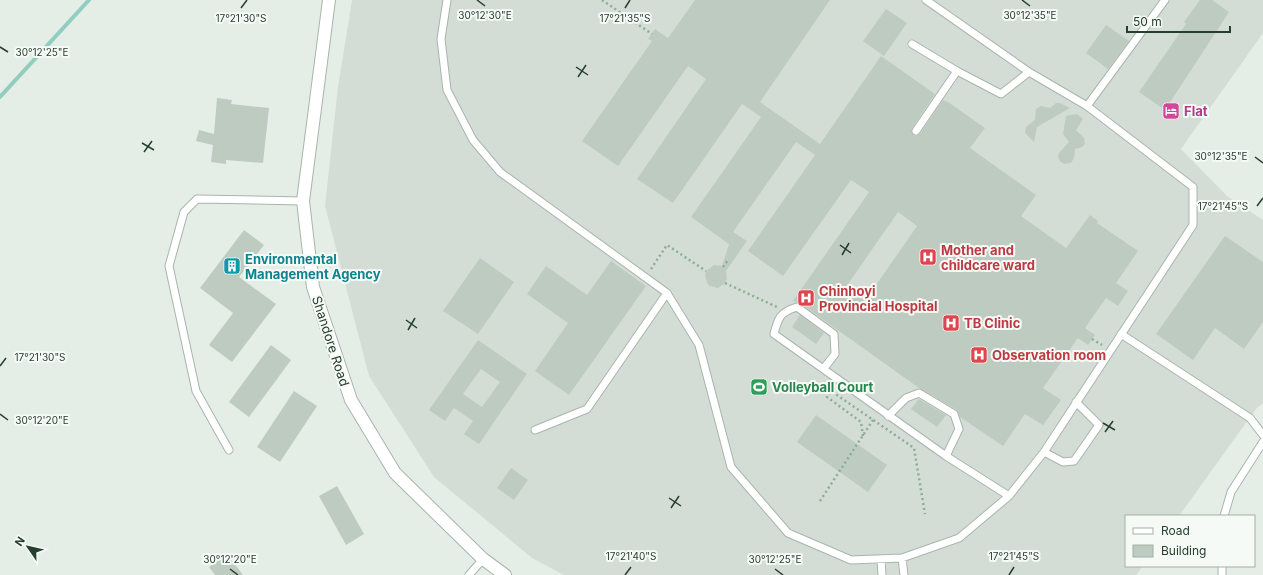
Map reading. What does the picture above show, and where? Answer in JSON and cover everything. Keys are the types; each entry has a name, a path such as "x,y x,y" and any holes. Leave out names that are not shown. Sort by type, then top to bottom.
{"street":[{"name":"Shandore Road","path":"330,0 303,201 313,287 351,400 394,473 483,560 505,575"}],"lane":[{"path":"447,0 441,39 447,90 473,140 500,172 667,293 699,345 731,467 788,533 851,560 902,558 959,538 1009,496 1044,452 1193,225 1193,187 1087,106 1029,72 926,0"},
{"path":"1087,106 1165,0"},
{"path":"912,44 957,72 1001,94 1029,72"},
{"path":"916,131 957,72"},
{"path":"229,450 196,391 170,266 184,212 197,199 303,201"},
{"path":"535,430 587,409 667,293"},
{"path":"824,368 835,354 834,334 797,307 785,311 778,320 774,334 946,456 1009,496"},
{"path":"1121,334 1250,418 1263,435"},
{"path":"888,416 906,398 919,393 954,414 959,429 946,456"},
{"path":"1044,452 1063,462 1074,461 1099,426 1076,402"},
{"path":"1224,515 1231,492 1263,442"},
{"path":"902,558 904,575"},
{"path":"881,559 882,575"},
{"path":"469,575 483,560"}],"path":[{"path":"602,0 652,34"},
{"path":"645,278 667,245 706,271"},
{"path":"722,268 728,260"},
{"path":"725,283 785,311"},
{"path":"863,436 861,422 827,397 831,391 914,448 926,514"},
{"path":"820,501 873,420"}],"shaded area":[{"name":"Chinhoyi Provincial Hospital","path":"352,0 1263,0 1263,33 1181,149 1227,196 1263,220 1263,403 1256,409 1180,515 1125,515 1125,567 1142,567 1136,575 564,575 532,558 434,477 369,376 325,206 338,87"}],"building":[{"path":"695,0 830,0 760,102 820,144 881,56 935,94 912,128 913,135 916,136 920,134 943,100 948,102 985,128 970,148 1036,195 1021,216 1066,248 1090,215 1098,221 1097,223 1138,251 1116,283 1128,291 1118,306 1106,298 1085,328 1095,335 1088,345 1078,338 1043,388 1061,400 1043,425 1025,414 1003,446 960,417 957,410 919,388 800,303 793,301 869,192 851,180 783,276 748,251 815,155 796,142 733,232 747,241 726,271 727,279 725,283 718,288 710,286 707,283 705,275 706,271 714,265 722,266 729,244 691,217 761,117 742,104 673,203 637,179 706,79 688,66 618,166 582,141 652,41 648,39 655,29 668,38","holes":["898,212 917,226 865,301 846,287"]},
{"path":"1200,0 1212,0 1229,12 1165,110 1139,92 1186,24 1184,22"},
{"path":"886,9 907,23 884,56 863,41"},
{"path":"1106,25 1129,41 1108,69 1086,53"},
{"path":"217,98 232,100 231,104 269,108 263,163 226,160 226,164 211,162 213,145 196,141 199,130 214,134"},
{"path":"1056,103 1060,103 1070,108 1037,127 1034,142 1025,133 1026,127 1035,120 1036,109 1041,106 1050,108"},
{"path":"1077,114 1083,119 1076,130 1084,138 1085,144 1082,147 1075,149 1074,158 1071,163 1064,164 1058,157 1059,153 1069,142 1063,134 1066,116"},
{"path":"244,230 264,245 239,277 276,304 232,362 209,345 233,313 200,288"},
{"path":"1225,236 1263,262 1263,322 1244,349 1215,328 1193,360 1156,334"},
{"path":"480,258 514,282 478,334 443,311"},
{"path":"611,261 646,286 569,395 535,371 568,323 527,294 546,266 587,295"},
{"path":"800,315 824,333 816,344 792,327"},
{"path":"478,340 527,374 479,444 464,434 473,421 454,408 445,421 429,410","holes":["481,369 500,382 482,407 463,394"]},
{"path":"271,345 291,360 249,417 229,402"},
{"path":"294,391 317,406 280,462 257,447"},
{"path":"919,399 946,415 937,427 911,409"},
{"path":"816,415 887,465 868,492 797,442"},
{"path":"511,468 528,480 514,500 497,488"},
{"path":"337,486 364,534 346,545 319,496"},
{"path":"227,554 243,575 215,575 209,567"}],"waterway":[{"path":"0,97 89,0"}],"place":[{"name":"Flat","path":"1171,111"},
{"name":"Mother and childcare ward","path":"928,257"},
{"name":"Environmental Management Agency","path":"232,266"},
{"name":"Chinhoyi Provincial Hospital","path":"806,298"},
{"name":"TB Clinic","path":"951,323"},
{"name":"Observation room","path":"979,355"},
{"name":"Volleyball Court","path":"759,387"}]}
